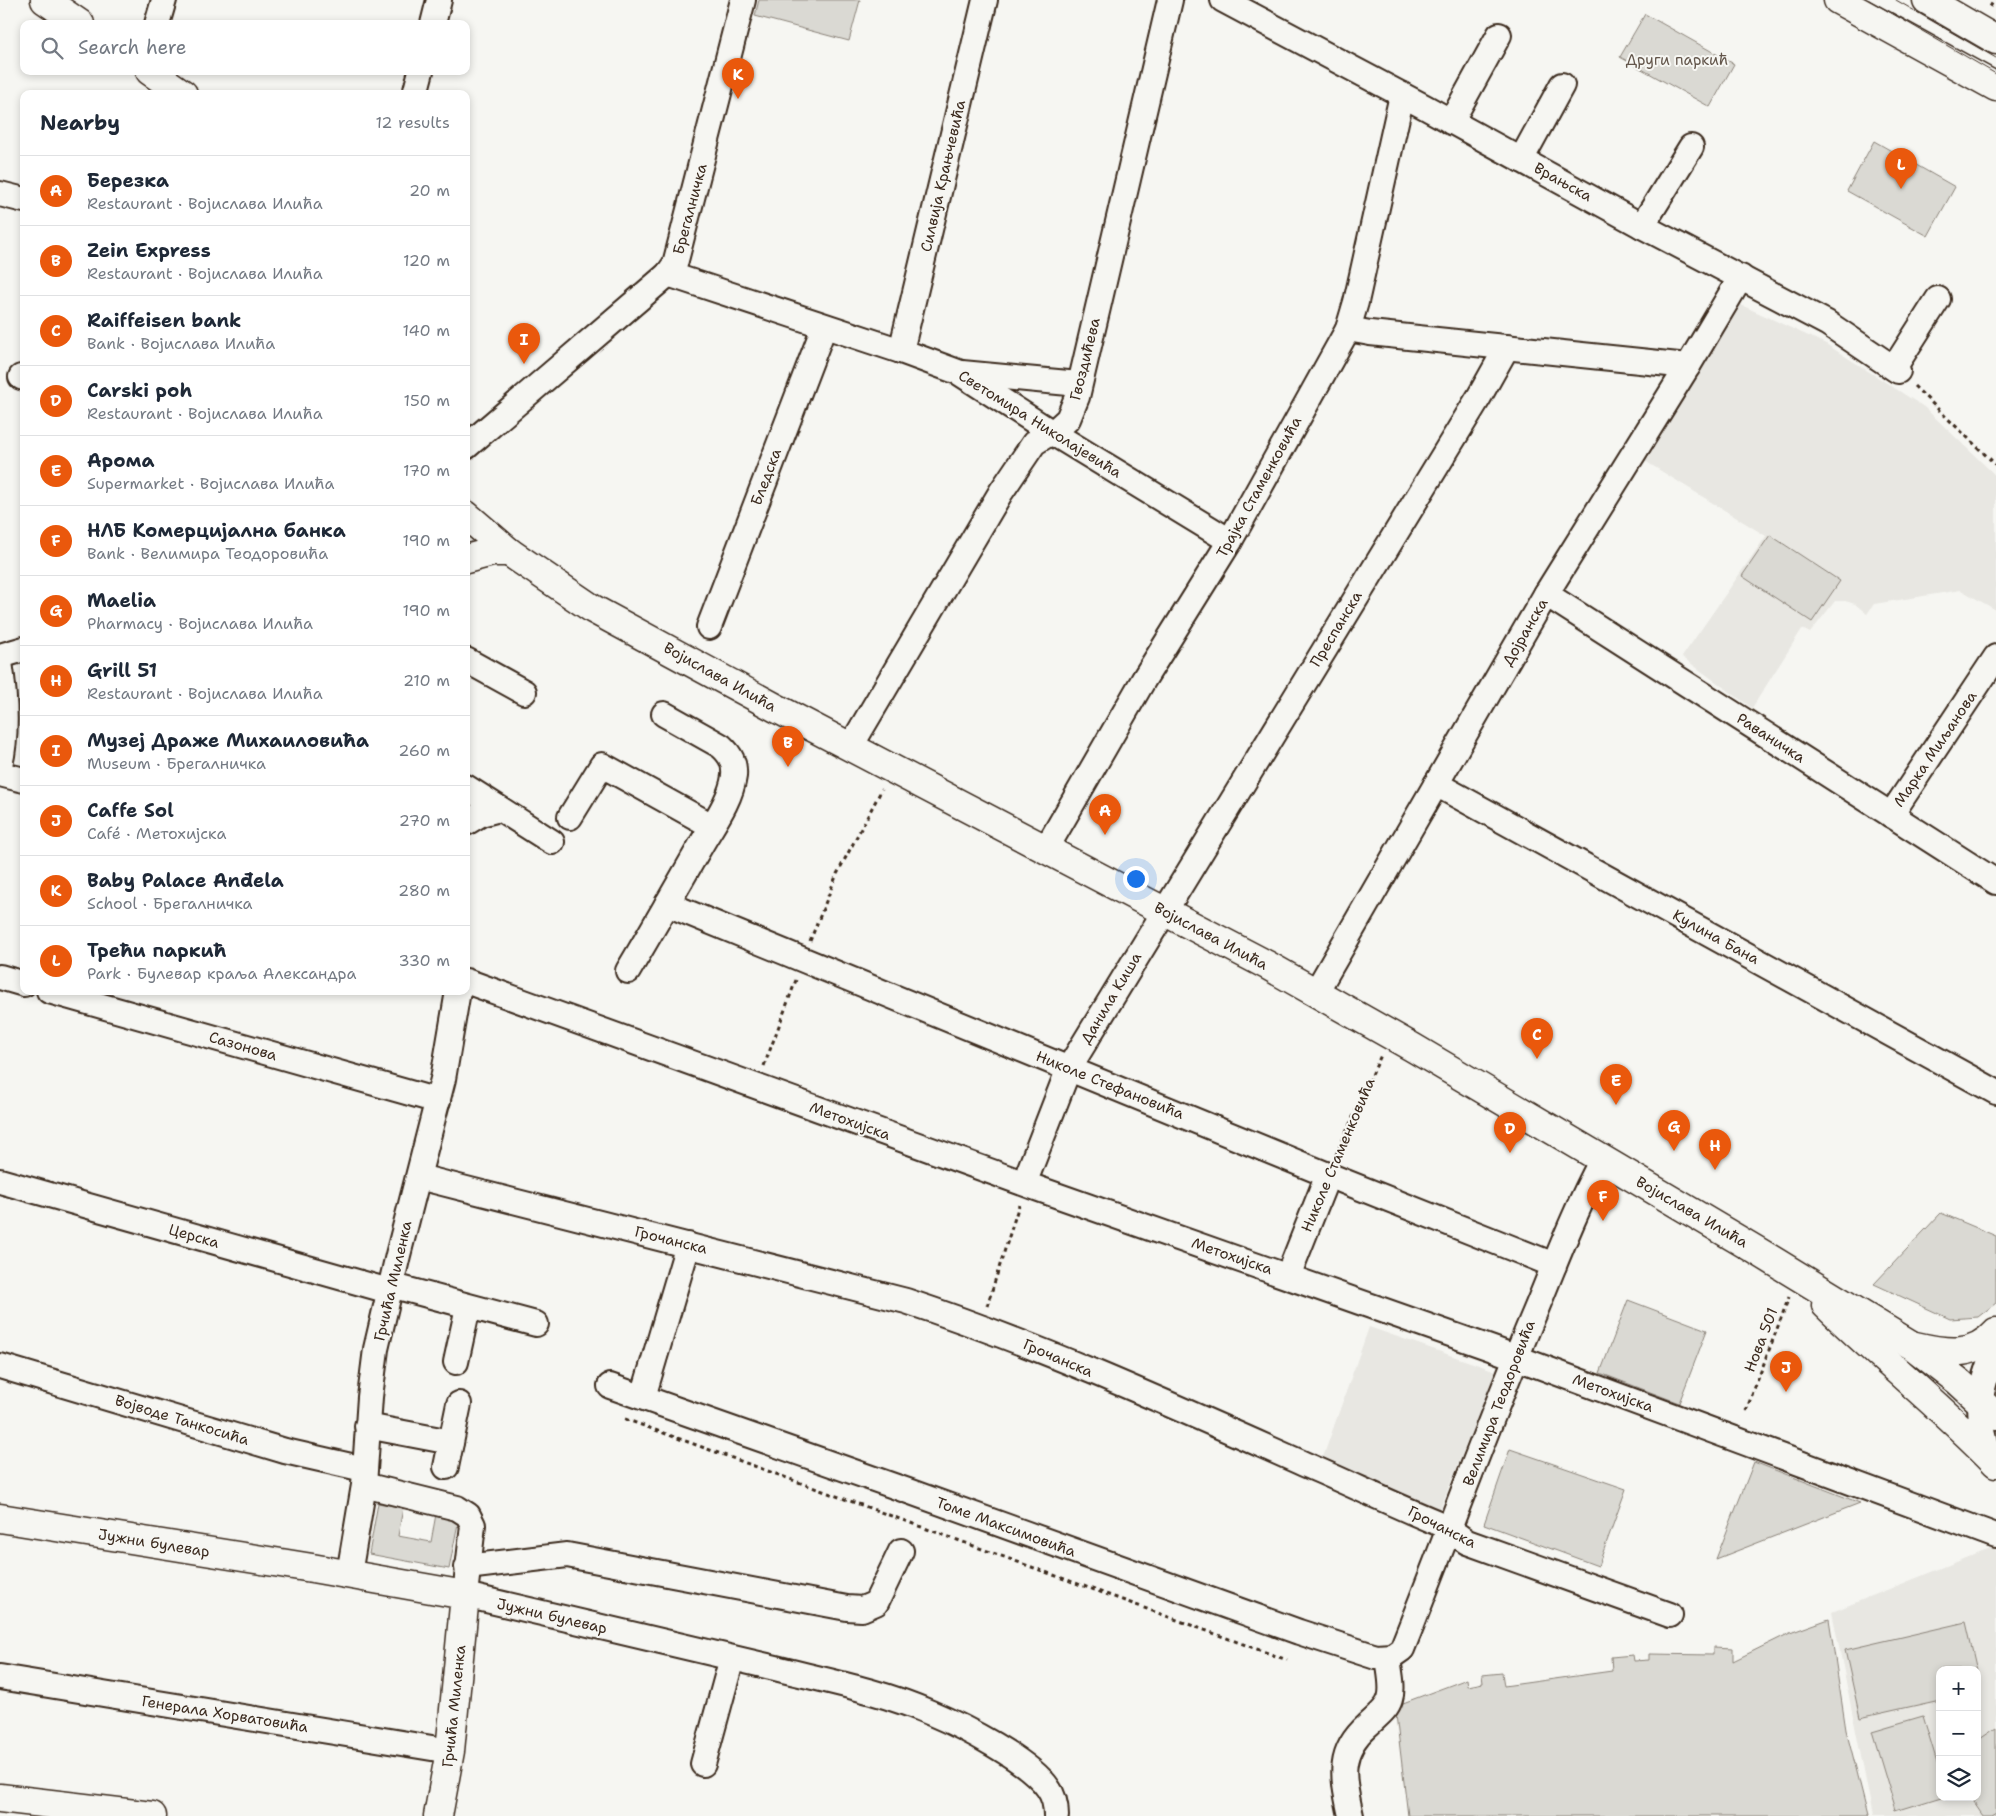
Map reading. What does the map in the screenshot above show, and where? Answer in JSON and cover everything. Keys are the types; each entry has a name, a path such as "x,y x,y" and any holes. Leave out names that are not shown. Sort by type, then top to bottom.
{"main road":[{"path":"45,0 74,20"},
{"path":"1838,0 1996,88"},
{"path":"1927,0 1996,40"},
{"path":"156,75 176,90"},
{"name":"Војислава Илића","path":"470,519 509,552 593,609 776,708 1163,910 1390,1034 1754,1249 1913,1346 1988,1408"},
{"path":"470,558 492,552 509,552"},
{"name":"Војислава Илића","path":"1796,1276 1868,1346 1941,1408 1992,1459"},
{"path":"1913,1346 1933,1350 1967,1351 1986,1343 1996,1332"},
{"name":"Јужни булевар","path":"0,1518 349,1574 465,1596"},
{"name":"Грчића Миленка","path":"438,1816 450,1751 465,1596"},
{"path":"0,1798 152,1816"}],"street":[{"path":"158,20 164,0"},
{"path":"434,20 439,0"},
{"name":"Брегалничка","path":"470,444 668,274 675,264 680,251 743,0"},
{"name":"Силвија Крањчевића","path":"901,351 986,0"},
{"name":"Гвоздићева","path":"851,746 1001,492 1028,451 1041,438 1068,419 1079,384 1170,0"},
{"name":"Врањска","path":"1223,0 1642,226 1741,276 1827,323 1896,369"},
{"path":"1451,122 1499,35"},
{"path":"416,90 420,75"},
{"path":"1521,160 1562,85"},
{"name":"Трајка Стаменковића","path":"1046,849 1144,679 1230,541 1348,328 1356,302 1402,95"},
{"path":"1642,226 1692,147"},
{"path":"0,194 20,199"},
{"name":"Светомира Николајевића","path":"668,274 901,351 958,372 1051,432 1230,541"},
{"name":"Дојранска","path":"1316,992 1546,594 1688,366 1741,276"},
{"path":"1896,369 1938,300"},
{"name":"Бледска","path":"709,627 824,327"},
{"path":"1348,328 1370,333 1688,366"},
{"name":"Преспанска","path":"1163,910 1479,397 1507,347"},
{"path":"958,372 1079,384"},
{"name":"Раваничка","path":"1546,594 1996,882"},
{"path":"0,656 20,650"},
{"name":"Марка Миљанова","path":"1891,815 1996,657"},
{"path":"0,662 4,713 3,752 0,765"},
{"path":"470,662 524,692"},
{"path":"628,970 712,826 734,776 729,753 721,746 664,714"},
{"path":"570,816 602,765 712,826"},
{"path":"0,774 20,779"},
{"name":"Кулина Бана","path":"1436,784 1996,1092"},
{"path":"470,790 552,842"},
{"path":"470,821 481,814 500,809"},
{"name":"Николе Стефановића","path":"667,904 1328,1175 1554,1265"},
{"name":"Данила Киша","path":"1026,1181 1069,1068 1163,910"},
{"path":"0,978 20,983"},
{"name":"Метохијска","path":"470,982 1516,1358 1996,1536"},
{"name":"Сазонова","path":"63,995 438,1101"},
{"name":"Грчића Миленка","path":"349,1574 364,1477 367,1426 376,1349 438,1101 457,995"},
{"name":"Велимира Теодоровића","path":"1395,1653 1450,1530 1554,1265 1602,1160"},
{"name":"Николе Стаменковића","path":"1288,1276 1328,1175"},
{"name":"Грочанска","path":"419,1177 906,1301 980,1327 1156,1398 1450,1530 1467,1542 1670,1615"},
{"name":"Церска","path":"0,1181 390,1288 536,1324"},
{"path":"644,1397 688,1245"},
{"path":"456,1362 468,1307"},
{"path":"1992,1459 1982,1438 1988,1408 1986,1376 1996,1347"},
{"name":"Војводе Танкосића","path":"0,1366 285,1451 457,1508 468,1515 473,1525 465,1596"},
{"name":"Томе Максимовића","path":"610,1386 1299,1632 1376,1657 1395,1653"},
{"path":"446,1467 458,1404"},
{"path":"367,1426 451,1442"},
{"path":"467,1567 567,1555 847,1608 862,1609 876,1602 901,1551"},
{"name":"Јужни булевар","path":"465,1596 732,1658 902,1702 963,1728 1035,1773 1051,1794 1055,1804 1056,1816"},
{"path":"1351,1816 1345,1775 1346,1752 1357,1734 1380,1714 1390,1701 1395,1653"},
{"path":"703,1764 732,1658"},
{"name":"Генерала Хорватовића","path":"0,1677 450,1751"}],"path":[{"path":"1990,7 1994,0"},
{"path":"1896,369 1996,465"},
{"path":"764,1066 836,874 877,799"},
{"name":"Николе Стаменковића","path":"1328,1175 1390,1034"},
{"path":"980,1327 1026,1181"},
{"name":"Нова 501","path":"1746,1411 1796,1276"},
{"path":"625,1419 1287,1660"}],"shaded area":[{"path":"1739,304 1826,344 1924,407 1996,476 1996,610 1961,590 1874,604 1867,614 1855,604 1835,601 1810,633 1802,629 1752,708 1682,657 1766,536 1645,461"},
{"path":"1369,1327 1496,1371 1440,1509 1322,1460"},
{"path":"1996,1548 1996,1816 1873,1816 1832,1612 1981,1552"}],"green space":[{"path":"759,0 860,0 849,41 755,16"},
{"name":"Други паркић","path":"1645,14 1734,64 1710,107 1620,57"},
{"path":"1874,141 1955,187 1928,236 1847,191"},
{"path":"1770,535 1840,581 1812,622 1742,576"},
{"path":"1941,1213 1996,1236 1996,1303 1978,1317 1950,1319 1874,1284"},
{"path":"1628,1300 1707,1330 1679,1403 1600,1373"},
{"path":"1510,1449 1626,1489 1598,1566 1484,1524"},
{"path":"1754,1462 1860,1503 1716,1559"},
{"path":"378,1503 403,1508 398,1536 431,1542 436,1514 459,1518 449,1569 369,1554"},
{"path":"1829,1619 1846,1730 1868,1816 1408,1816 1395,1706 1467,1679 1468,1686 1483,1683 1482,1675 1502,1673 1504,1686 1612,1671 1611,1657 1633,1655 1634,1661 1649,1660 1649,1654 1713,1655 1713,1647 1733,1648 1733,1661 1790,1633"},
{"path":"1966,1622 1976,1666 1936,1666 1936,1701 1860,1718 1845,1650"},
{"path":"1923,1716 1936,1759 1936,1799 1896,1811 1872,1731"},
{"path":"1996,1728 1996,1813 1991,1816 1983,1816 1973,1801 1981,1801 1981,1738"}],"tram line":[{"path":"1869,0 1996,74"},
{"path":"1896,0 1996,58"}],"place":[{"name":"Baby Palace Anđela","path":"738,99"},
{"name":"Трећи паркић","path":"1901,189"},
{"name":"Музеј Драже Михаиловића","path":"524,364"},
{"name":"Zein Express","path":"788,767"},
{"name":"Березка","path":"1105,835"},
{"name":"Raiffeisen bank","path":"1537,1059"},
{"name":"Арома","path":"1616,1105"},
{"name":"Maelia","path":"1674,1151"},
{"name":"Carski poh","path":"1510,1153"},
{"name":"Grill 51","path":"1715,1170"},
{"name":"НЛБ Комерцијална банка","path":"1603,1221"},
{"name":"Caffe Sol","path":"1786,1392"}]}
